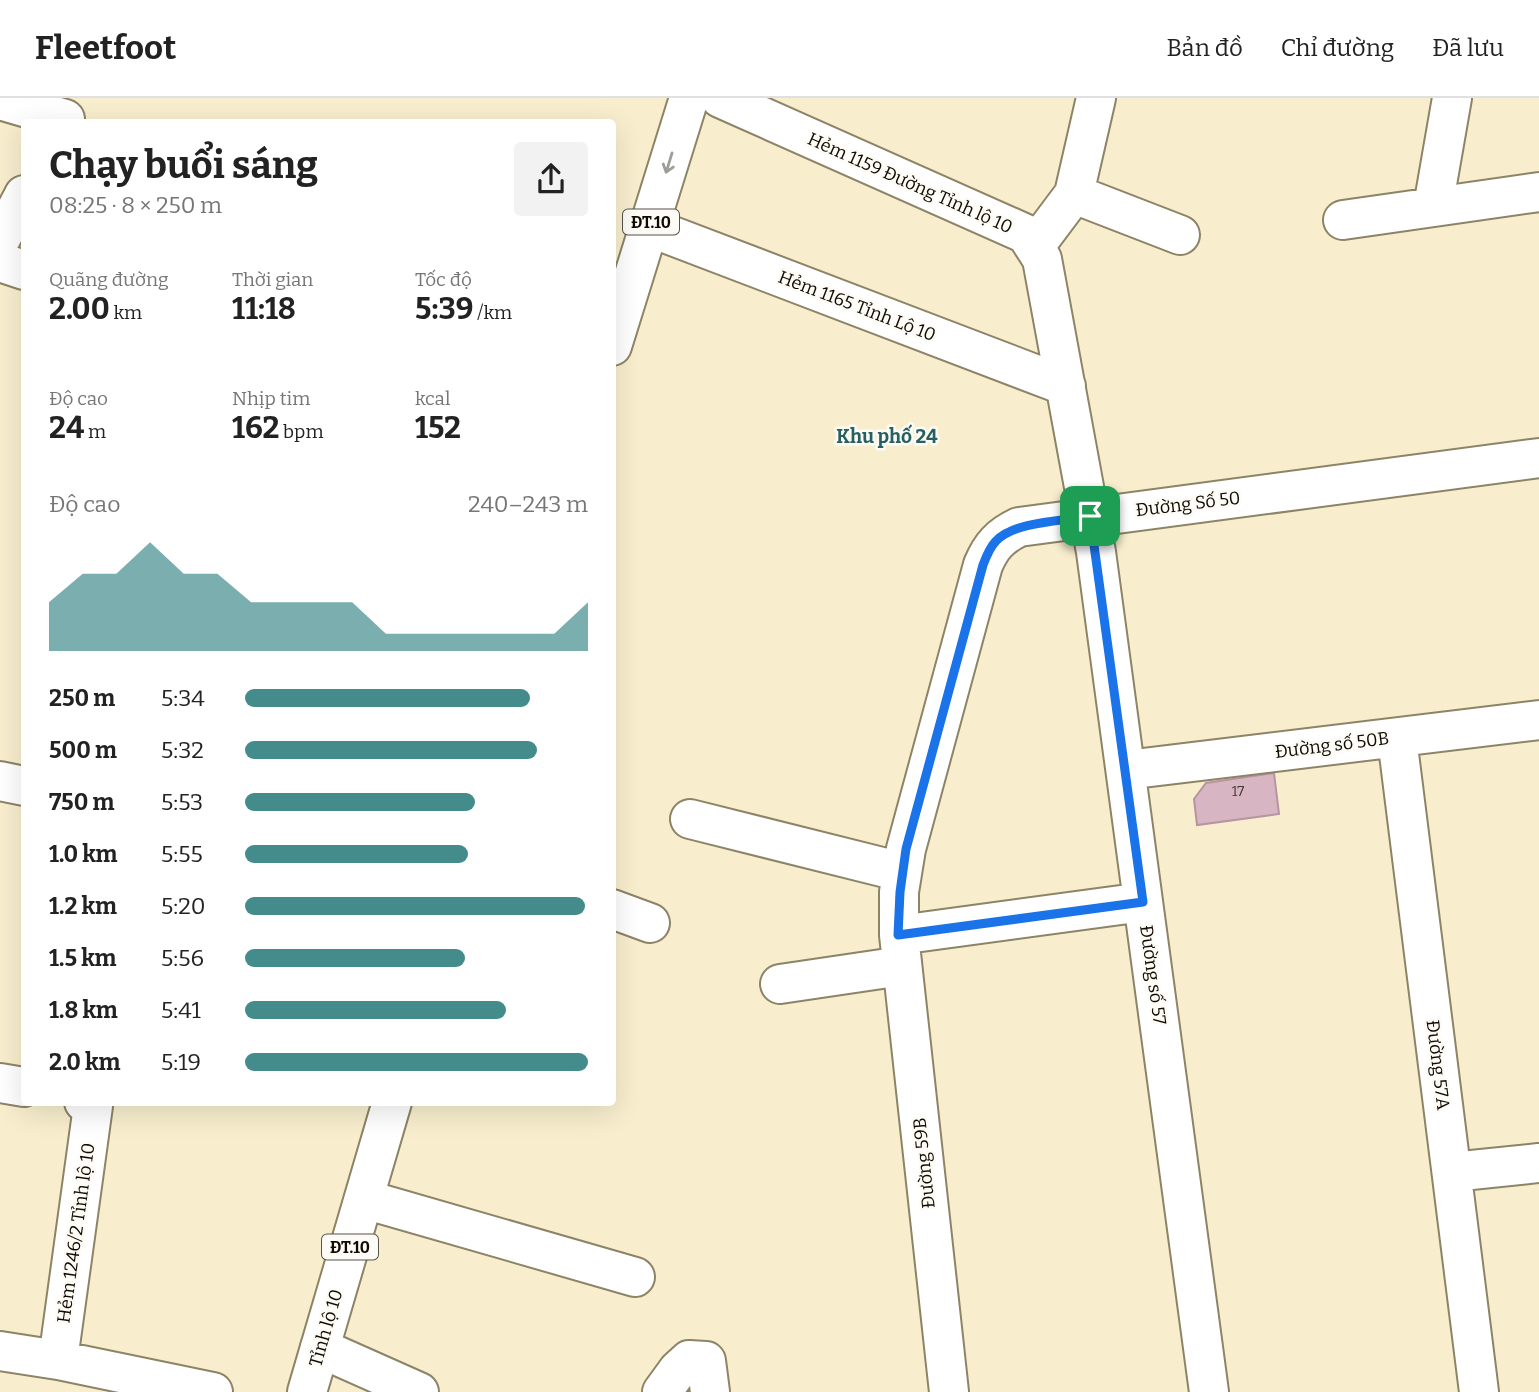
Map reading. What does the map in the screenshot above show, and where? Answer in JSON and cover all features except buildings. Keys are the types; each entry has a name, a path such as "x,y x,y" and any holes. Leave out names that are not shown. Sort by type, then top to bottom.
{"street":[{"name":"ĐT.10","path":"616,333 689,98"},
{"name":"Hẻm 1159 Đường Tỉnh lộ 10","path":"720,98 1026,234 1035,246"},
{"path":"1090,516 1042,259 1035,246 1074,194 1096,98"},
{"path":"1433,207 1452,98"},
{"path":"0,100 69,113"},
{"path":"1343,220 1539,192"},
{"path":"1074,194 1180,235"},
{"path":"0,240 21,201"},
{"name":"Hẻm 1165 Tỉnh Lộ 10","path":"649,227 1066,386"},
{"path":"0,262 21,269"},
{"name":"Đường Số 50","path":"900,950 902,872 910,835 983,565 996,541 1019,527 1090,516 1539,458"},
{"name":"Đường số 57","path":"1090,516 1209,1392"},
{"name":"Đường số 50B","path":"1126,770 1539,720"},
{"name":"Đường 57A","path":"1397,738 1479,1392"},
{"path":"0,781 21,785"},
{"path":"690,819 902,872"},
{"path":"780,984 900,950 1143,902"},
{"path":"616,910 650,923"},
{"name":"Đường 59B","path":"900,950 949,1392"},
{"path":"0,1083 21,1086"},
{"name":"Hẻm 1246/2 Tỉnh lộ 10","path":"58,1360 88,1106"},
{"name":"Tỉnh lộ 10","path":"307,1392 391,1106"},
{"path":"1452,1172 1539,1163"},
{"path":"364,1199 635,1277"},
{"path":"320,1349 419,1392"},
{"path":"0,1351 58,1360 213,1392"},
{"path":"662,1392 689,1360 706,1361 709,1392"}],"district":[{"name":"Khu phố 24","path":"887,436"}],"route":[{"path":"1090,516 1143,902 898,935 906,849 989,551 1006,533 1019,527 1090,516"}]}
